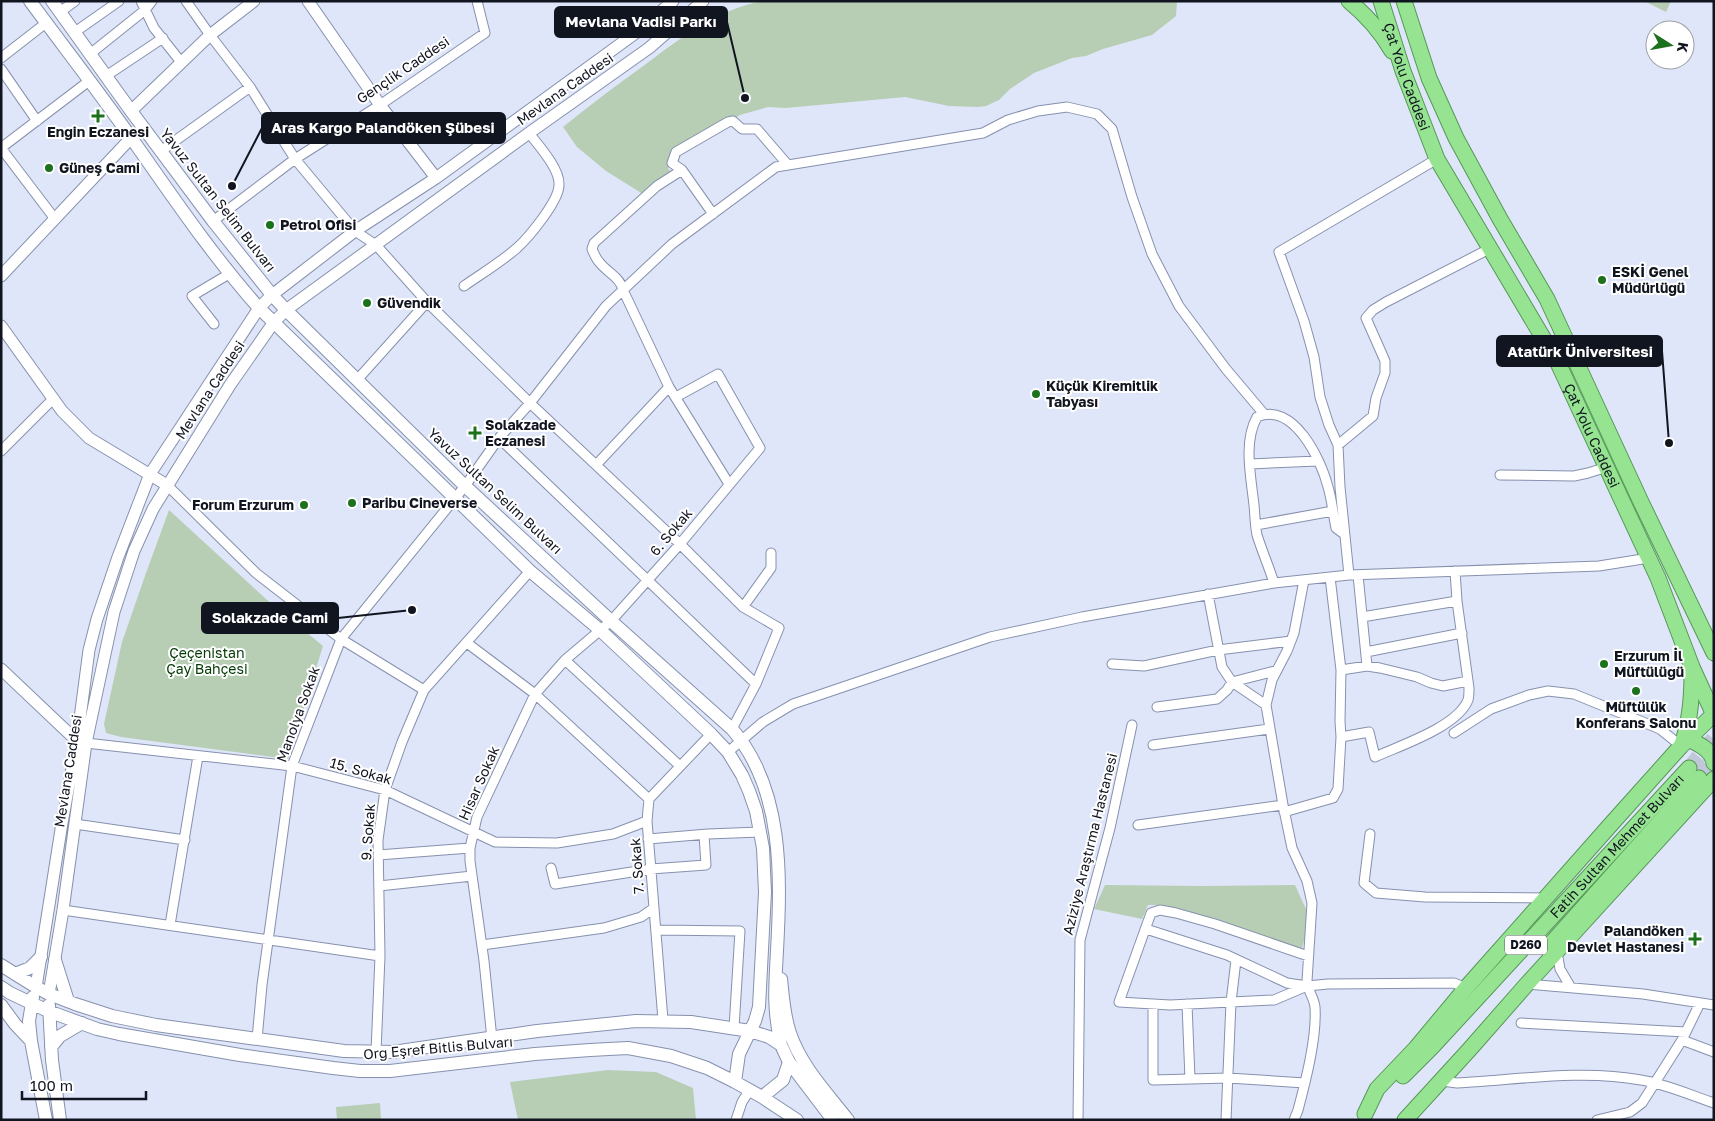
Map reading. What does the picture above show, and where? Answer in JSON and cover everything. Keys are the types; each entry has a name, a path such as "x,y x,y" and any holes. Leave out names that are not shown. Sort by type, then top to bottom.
{"highway":[{"path":"1349,1 1363,12 1388,43 1403,71"},
{"name":"Çat Yolu Caddesi","path":"1382,1 1403,71 1437,158 1558,363 1658,578 1692,667 1714,714"},
{"name":"Çat Yolu Caddesi","path":"1404,1 1429,78 1456,138 1500,219 1547,299 1713,651"},
{"path":"1685,742 1692,695 1692,667"},
{"path":"1362,1117 1378,1089 1416,1048 1466,988 1685,742 1714,714"},
{"path":"1685,742 1702,745 1713,757 1714,763"},
{"path":"1696,798 1700,775"},
{"name":"Fatih Sultan Mehmet Bulvarı","path":"1362,1117 1700,775"},
{"name":"Fatih Sultan Mehmet Bulvarı","path":"1393,1120 1700,775"},
{"path":"1405,1120 1696,798 1714,792"}],"main road":[{"path":"30,1 131,138 198,234 229,274 259,308 530,571 600,630 728,752 742,775 756,811 760,832 765,892 759,1007 756,1020 739,1054 735,1082 797,1120"},
{"name":"Yavuz Sultan Selim Bulvarı","path":"56,6 213,221 286,310 465,486 742,740 749,751 764,786 773,820 778,860 775,1022 780,1045"},
{"path":"15,974 30,968 41,957"},
{"path":"55,960 68,1002"},
{"path":"1,964 49,994 112,1016 344,1051 402,1051 612,1022 663,1020 691,1022 750,1031 769,1037 780,1045 789,1062 832,1120"},
{"path":"776,965 781,977 786,1020 795,1047 810,1071 848,1120"},
{"name":"Org Eşref Bitlis Bulvarı","path":"1,987 48,1011 112,1032 146,1040 270,1060 360,1071 390,1071 468,1061 590,1050 639,1049 671,1056 707,1068 735,1082"},
{"path":"36,987 31,1003 30,1021 46,1120"},
{"path":"49,994 48,1011 51,1047 60,1120"},
{"path":"1,1005 15,1024 32,1041"},
{"path":"51,1047 60,1036 82,1023"},
{"path":"762,1097 782,1080 789,1062"}],"street":[{"path":"56,6 75,1"},
{"path":"74,32 119,1"},
{"path":"90,54 143,5 152,1"},
{"path":"186,1 210,36 250,87 295,159 355,231 376,245 427,302 530,403 680,544 743,607 779,628 756,684 732,729"},
{"path":"131,111 210,36 254,1"},
{"path":"308,1 380,105 436,178"},
{"name":"Gençlik Caddesi","path":"213,221 295,159 380,105 485,33 478,1"},
{"name":"Mevlana Caddesi","path":"49,994 75,824 88,650 118,557 150,474 259,308 272,294 355,231 436,178 638,32 673,1"},
{"name":"Mevlana Caddesi","path":"36,987 62,823 114,612 134,551 153,509 230,386 274,322 286,310 649,48 703,1"},
{"path":"143,5 154,28 181,62"},
{"path":"1,58 46,23"},
{"path":"638,32 649,48"},
{"path":"106,76 163,38"},
{"path":"1,69 37,121"},
{"path":"55,219 1,148 89,81"},
{"path":"161,151 250,87"},
{"name":"Manolya Sokak","path":"256,1039 292,766 341,639 455,499 499,438 530,403 606,306 672,244 776,167 983,133 1008,120 1038,111 1067,108 1098,114 1112,129 1132,197 1152,254 1179,306 1226,369 1264,414"},
{"path":"713,214 682,170 672,164 676,152 728,122 733,121 742,129 757,129 788,165"},
{"path":"464,286 517,248 543,218 557,197 560,184 557,175 550,161 529,133"},
{"path":"1,276 131,138"},
{"path":"1367,666 1362,617 1344,534 1338,445 1320,397 1314,357 1304,321 1279,252 1437,158"},
{"path":"682,170 657,186 594,244 592,249 599,263 622,284 623,290 669,387 728,484"},
{"path":"1338,445 1372,416 1385,373 1385,361 1366,318 1373,310 1386,302 1491,248"},
{"path":"214,324 192,296 229,274"},
{"path":"358,380 427,302"},
{"path":"1,326 62,411 89,438 167,485 256,573 341,639 424,690"},
{"name":"6. Sokak","path":"600,630 611,621 680,544 728,484 760,448 718,374 676,397"},
{"path":"596,465 669,387"},
{"path":"1,451 53,399"},
{"path":"1274,583 1257,534 1250,464 1251,438 1254,423 1258,417 1264,414 1278,415 1293,424 1303,434 1318,461 1328,485 1336,528 1344,534"},
{"path":"499,438 756,684"},
{"path":"1250,464 1318,461"},
{"path":"1500,475 1574,476 1607,467"},
{"path":"1256,525 1333,511"},
{"path":"743,607 772,568 771,553"},
{"path":"728,752 763,722 793,704 990,637 1082,617 1274,583 1330,577 1598,566 1649,558"},
{"name":"9. Sokak","path":"376,1052 380,956 378,840 385,790 402,742 424,690 467,644 530,571"},
{"path":"1341,737 1369,732 1375,757 1445,725 1458,715 1468,700 1470,688 1455,571"},
{"path":"1138,825 1284,808 1333,798 1338,789 1341,737 1341,670 1330,577"},
{"path":"1294,1120 1305,1083 1312,1049 1315,1012 1312,996 1307,986 1312,903 1307,881 1292,848 1266,705 1275,671 1291,641 1304,580"},
{"path":"1208,594 1222,667 1232,682 1266,705"},
{"path":"1362,617 1458,601"},
{"name":"Hisar Sokak","path":"492,1039 482,945 472,876 470,848 472,831 476,817 535,694 565,660 600,630"},
{"path":"1366,652 1462,633"},
{"path":"1112,664 1144,666 1218,650 1291,641"},
{"path":"467,644 535,694 649,799 711,734"},
{"path":"565,660 680,766"},
{"path":"1341,670 1367,666 1380,668 1417,677 1443,686 1468,681"},
{"path":"1,669 81,742"},
{"path":"1157,707 1217,699 1227,690 1232,682 1275,671"},
{"path":"1454,733 1491,709 1529,695 1548,691 1574,694 1660,728 1685,742"},
{"name":"Aziziye Araştırma Hastanesi","path":"1078,1120 1080,940 1110,828 1132,725"},
{"path":"1153,745 1269,729"},
{"name":"15. Sokak","path":"81,742 292,766 385,790 495,842 558,842 613,834 647,821"},
{"path":"170,926 198,756"},
{"name":"7. Sokak","path":"649,799 648,839 663,1020"},
{"path":"75,824 185,840"},
{"path":"648,839 760,832"},
{"path":"551,868 555,884 651,869 706,865 704,834"},
{"path":"1370,834 1364,884 1376,893 1425,897 1546,898"},
{"path":"378,855 470,848"},
{"path":"379,886 472,876"},
{"path":"482,945 604,928 641,917 654,908"},
{"path":"63,910 380,956"},
{"path":"1307,986 1274,1000 1153,1005 1119,1002 1151,913 1160,910 1215,924 1308,956"},
{"path":"1146,929 1236,960 1287,983 1307,986 1328,984 1454,983 1466,988"},
{"path":"656,930 740,931 734,1028"},
{"path":"1557,952 1560,969 1570,986"},
{"path":"1226,1120 1231,1002 1236,960"},
{"path":"1528,984 1570,986 1714,1005"},
{"path":"1596,1120 1630,1112 1647,1096 1684,1036 1700,1003"},
{"path":"1187,1004 1190,1079"},
{"path":"1153,1005 1153,1080 1228,1078 1305,1083"},
{"path":"1521,1024 1684,1036 1714,1052"},
{"path":"1442,1081 1457,1084 1597,1075 1654,1083 1714,1103"},
{"path":"736,1120 742,1102 749,1090"}],"green space":[{"path":"763,1 1177,1 1176,16 1152,35 1103,49 1086,56 1072,58 1034,73 1010,89 999,100 986,106 949,106 905,97 786,108 768,107 740,115 671,156 668,169 675,175 646,196 606,171 577,147 563,127 583,111 701,25 731,10"},
{"path":"1644,1 1671,1 1666,12"},
{"name":"Çeçenistan Çay Bahçesi","path":"169,510 266,599 323,646 288,759 121,737 106,733 104,724 122,642"},
{"path":"1105,885 1295,885 1306,909 1306,934 1301,951 1220,920 1158,905 1148,905 1142,919 1094,909"},
{"path":"608,1070 656,1072 693,1088 696,1120 518,1120 510,1082"},
{"path":"380,1103 381,1120 337,1120 336,1107"}],"tunnel":[{"path":"1689,768 1714,738"},
{"path":"1699,778 1714,761"}],"place":[{"name":"Mevlana Vadisi Parkı","path":"745,98"},
{"name":"Engin Eczanesi","path":"98,116"},
{"name":"Güneş Cami","path":"49,168"},
{"name":"Aras Kargo Palandöken Şübesi","path":"232,186"},
{"name":"Petrol Ofisi","path":"270,225"},
{"name":"ESKİ Genel Müdürlüğü","path":"1602,280"},
{"name":"Güvendik","path":"367,303"},
{"name":"Küçük Kiremitlik Tabyası","path":"1036,394"},
{"name":"Solakzade Eczanesi","path":"475,433"},
{"name":"Atatürk Üniversitesi","path":"1669,443"},
{"name":"Paribu Cineverse","path":"352,503"},
{"name":"Forum Erzurum","path":"304,505"},
{"name":"Solakzade Cami","path":"412,610"},
{"name":"Erzurum İl Müftülüğü","path":"1604,664"},
{"name":"Müftülük Konferans Salonu","path":"1636,691"},
{"name":"Palandöken Devlet Hastanesi","path":"1695,939"}]}
